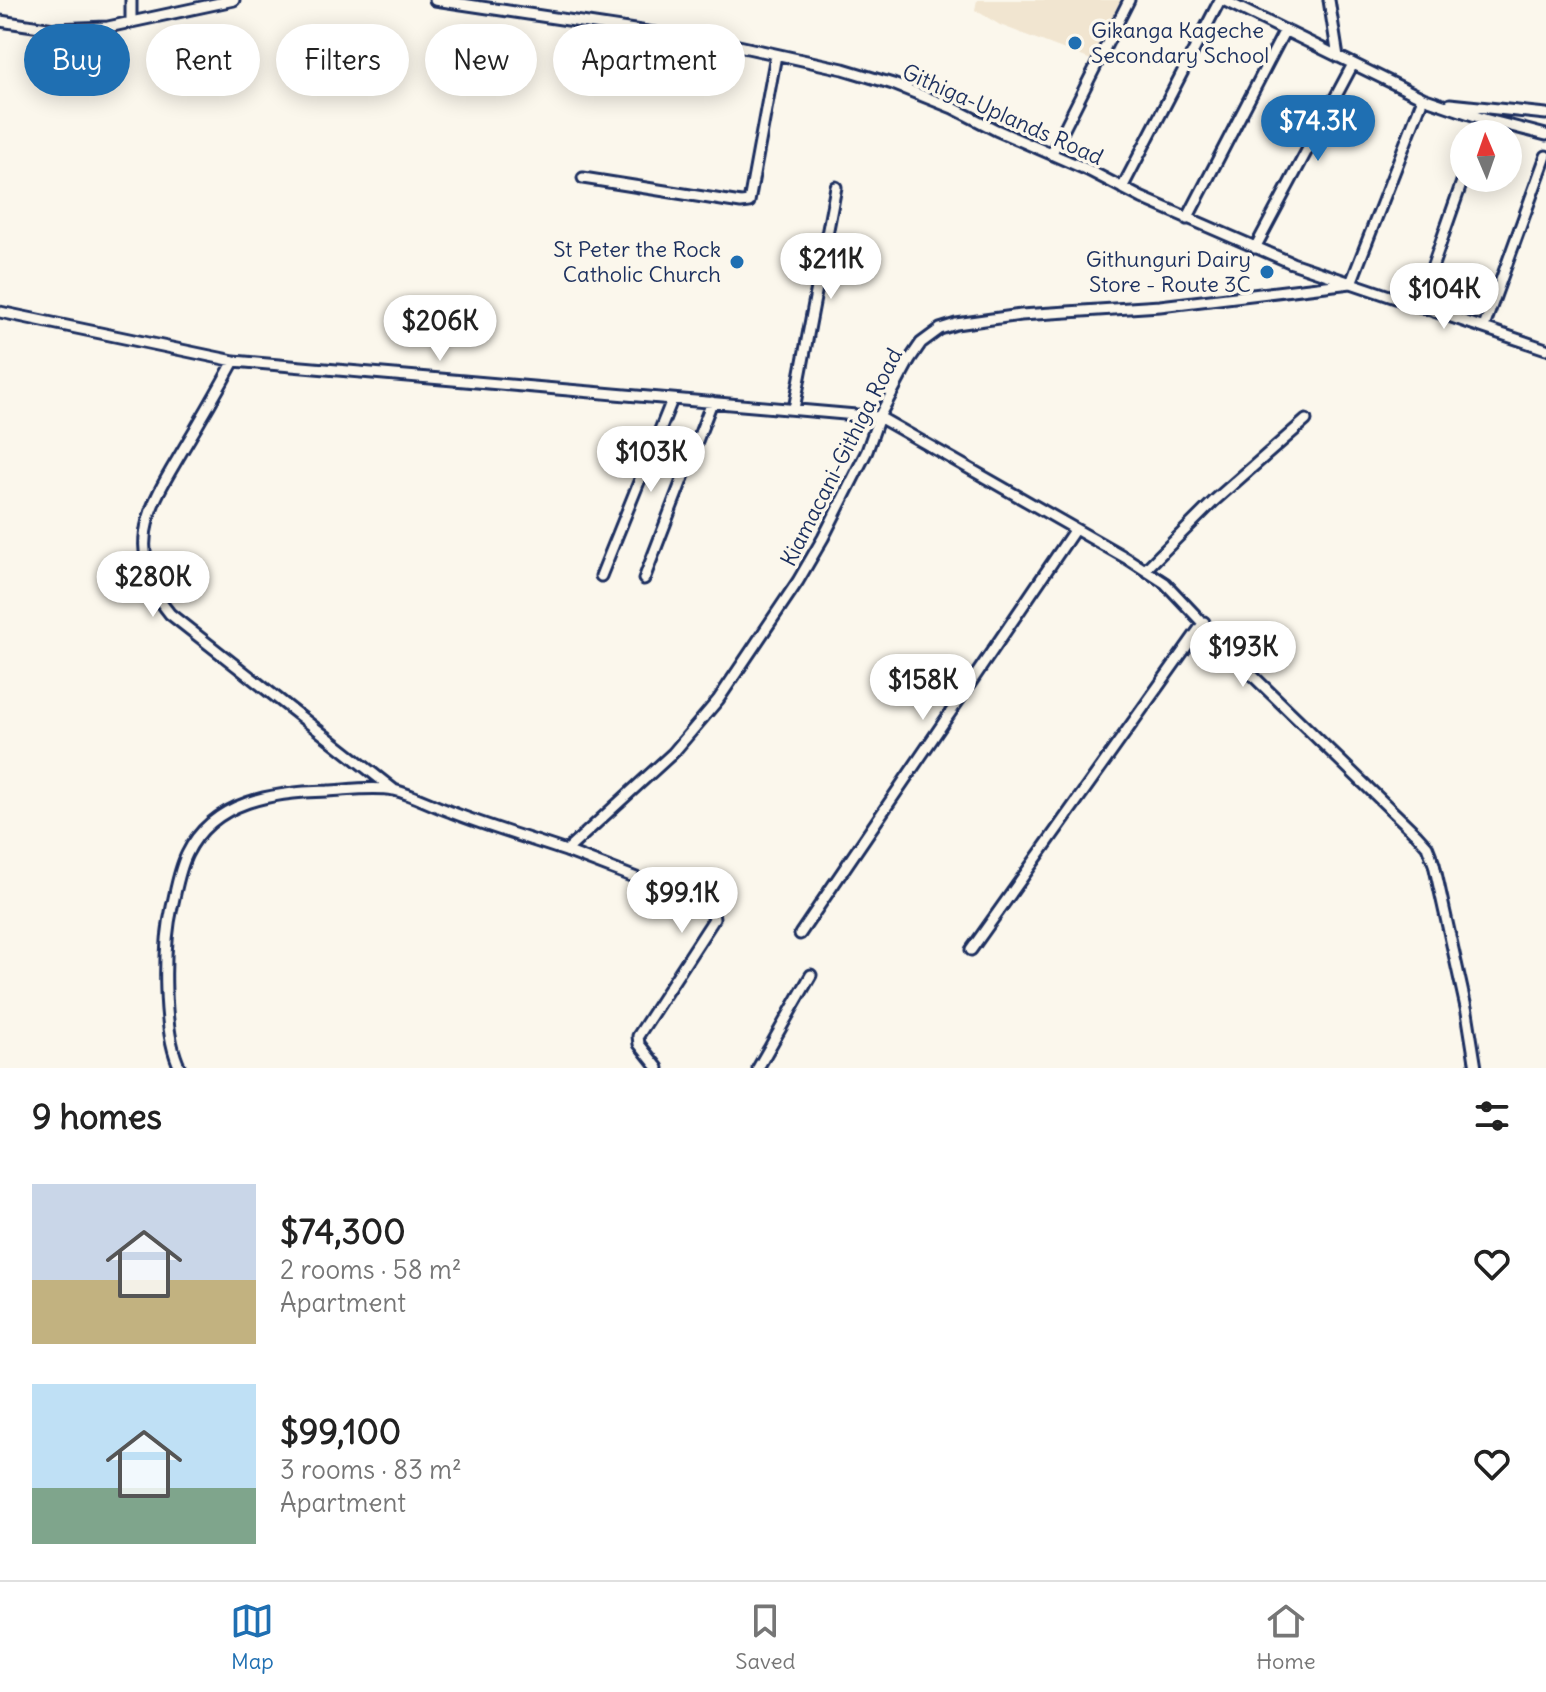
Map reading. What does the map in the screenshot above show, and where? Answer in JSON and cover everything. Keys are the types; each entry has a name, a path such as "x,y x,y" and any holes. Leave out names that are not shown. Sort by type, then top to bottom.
{"street":[{"path":"131,0 131,23"},
{"path":"0,21 54,29 108,27 234,0"},
{"name":"Githiga-Uplands Road","path":"435,0 680,35 843,69 908,89 1052,153 1187,219 1351,283"},
{"path":"1052,153 1129,0"},
{"path":"1122,188 1221,0 1423,98 1484,119 1546,135"},
{"path":"1329,0 1338,57"},
{"path":"1187,219 1285,30"},
{"path":"583,178 749,202 776,55"},
{"path":"1255,248 1353,64"},
{"path":"1351,283 1423,98"},
{"path":"1439,103 1546,114"},
{"path":"1484,327 1546,156"},
{"path":"794,409 836,187"},
{"path":"1419,305 1458,192"},
{"name":"Kiamacani-Githiga Road","path":"566,851 673,753 718,700 798,581 823,538 867,451 879,417 921,343 940,329 1021,315 1205,301 1351,283 1546,349"},
{"path":"0,312 234,361 879,417 1146,569 1165,583 1251,674 1427,846 1447,916 1476,1068"},
{"path":"234,361 161,488 147,522 146,550 152,587 159,601 170,614 393,790 712,907 714,919 638,1036 639,1044 658,1068"},
{"path":"601,576 672,400"},
{"path":"644,579 712,402"},
{"path":"1146,569 1225,491 1306,420"},
{"path":"800,934 1075,529"},
{"path":"971,950 1204,622"},
{"path":"180,1068 172,1048 167,1011 168,923 187,854 199,836 215,821 243,803 265,796 294,792 393,790"},
{"path":"758,1068 811,975"}],"shaded area":[{"name":"Gikanga Kageche Secondary School","path":"977,0 1125,0 1094,61 1000,25 975,10"}],"place":[{"name":"Gikanga Kageche Secondary School","path":"1075,43"},
{"name":"St Peter the Rock Catholic Church","path":"737,262"},
{"name":"Githunguri Dairy Store - Route 3C","path":"1267,272"}]}
